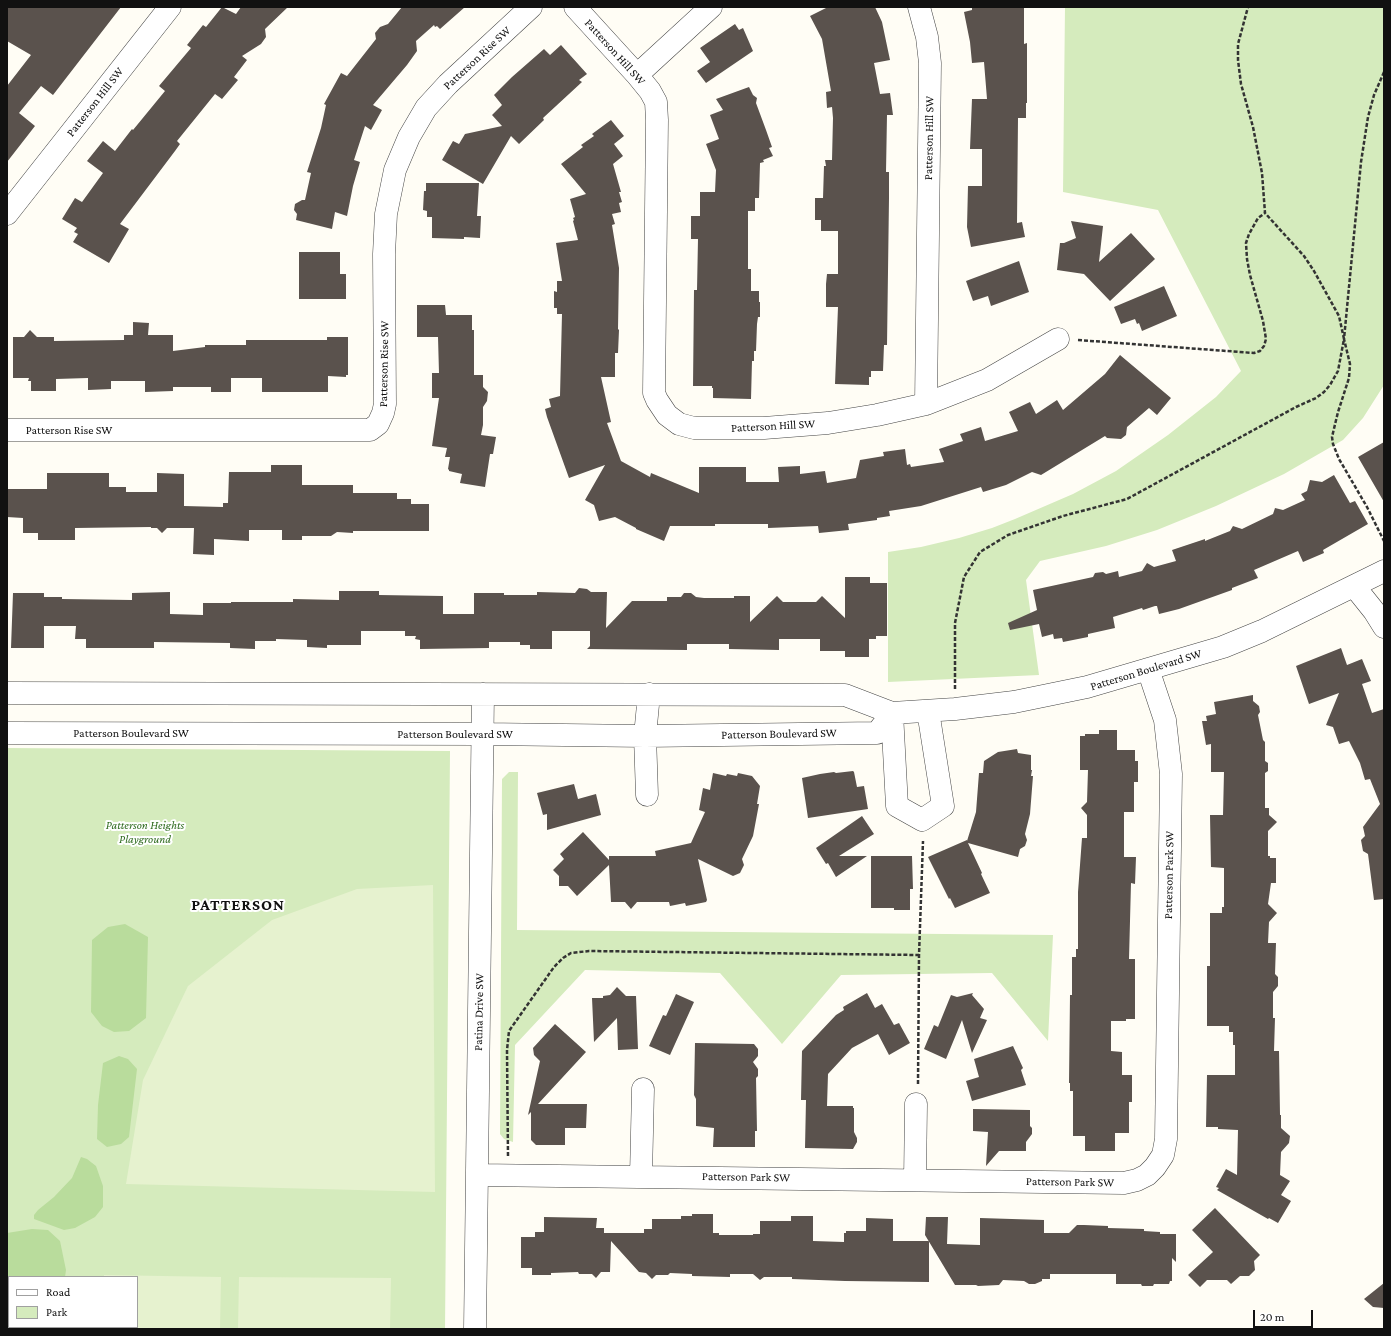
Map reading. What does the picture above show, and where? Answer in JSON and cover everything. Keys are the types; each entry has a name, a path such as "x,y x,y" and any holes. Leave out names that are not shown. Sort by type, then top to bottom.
{"street":[{"name":"Patterson Hill SW","path":"7,214 14,192 170,7"},
{"name":"Patterson Rise SW","path":"7,430 370,430 378,424 385,404 384,254 386,214 394,170 409,137 426,108 448,84 531,7"},
{"name":"Patterson Hill SW","path":"575,7 637,75 650,91 656,102 654,393 666,415 679,424 694,428 764,428 835,422 877,415 926,404 930,63 927,37 919,7"},
{"path":"637,75 712,7"},
{"path":"926,404 987,380 1058,339"},
{"name":"Patterson Boulevard SW","path":"7,693 845,695 892,713 955,709 1014,702 1087,687 1223,647 1262,631 1384,571"},
{"path":"1354,586 1374,611 1384,627"},
{"name":"Patterson Park SW","path":"477,1175 1124,1183 1137,1180 1147,1175 1155,1167 1163,1155 1166,1139 1170,774 1166,720 1148,669"},
{"name":"Patina Drive SW","path":"475,1329 483,694"},
{"path":"647,794 645,736 649,694"},
{"path":"892,713 897,806 922,820 943,806 928,711"},
{"name":"Patterson Boulevard SW","path":"7,733 483,734 645,736 877,733 892,713"},
{"path":"641,1176 643,1089"},
{"path":"915,1180 916,1104"}],"path":[{"path":"1248,7 1238,44 1238,60 1241,84 1253,127 1262,172 1265,213 1304,256 1339,316 1350,364 1349,378 1333,428 1333,444 1339,459 1367,507 1384,541"},
{"path":"955,709 955,623 964,577 980,552 1008,535 1063,516 1127,499 1296,407 1316,398 1330,386 1338,371 1344,339 1361,162 1366,128 1374,95 1384,72"},
{"path":"1058,339 1102,340 1254,353 1260,351 1264,346 1266,339 1263,321 1250,275 1246,243 1248,234 1258,218 1265,213"},
{"path":"916,1104 919,1069 919,955 923,833 922,820"},
{"path":"508,1175 508,1031 554,967 563,958 571,953 588,951 919,955"}],"green space":[{"path":"1065,7 1384,7 1384,385 1363,418 1343,440 1284,474 1216,506 1157,530 1106,546 1040,561 1026,580 1039,675 888,682 888,552 921,547 992,528 1073,494 1116,471 1168,435 1216,397 1241,371 1158,210 1063,192"},
{"name":"Patterson Heights Playground","path":"7,748 450,751 445,1329 52,1329 138,1328 138,1276 44,1276 7,1272"},
{"path":"509,772 518,772 517,930 1053,935 1048,1041 992,973 841,975 782,1044 720,973 585,970 515,1045 513,1142 504,1139 500,1134 502,779"},
{"path":"433,885 435,1192 126,1184 143,1080 188,986 272,920 357,889"},
{"path":"125,924 148,937 146,1018 129,1031 114,1032 102,1026 91,1012 92,940 108,927"},
{"path":"119,1056 128,1059 137,1069 129,1137 121,1144 107,1147 97,1139 98,1105 103,1063"},
{"path":"81,1157 87,1159 96,1166 103,1186 103,1207 95,1217 75,1228 64,1230 34,1219 34,1215 38,1210 54,1197 72,1178"},
{"path":"32,1229 48,1230 60,1241 66,1270 65,1276 8,1276 8,1321 7,1321 7,1233"},
{"path":"104,1275 221,1277 220,1329 103,1329 138,1328 138,1276"},
{"path":"239,1277 391,1278 390,1329 238,1329"}],"building":[{"path":"7,7 121,7 53,95 41,86 19,113 35,126 7,162 7,86 31,55 7,41"},
{"path":"222,7 236,14 241,7 288,7 265,29 266,37 261,44 242,56 247,60 234,77 238,80 222,99 215,94 177,141 180,144 120,224 129,229 109,263 73,242 78,234 74,232 77,228 62,219 75,198 82,202 103,173 87,161 103,141 115,151 165,91 159,86 191,48 187,45 203,25 206,27"},
{"path":"402,7 465,7 440,29 434,25 416,41 417,51 373,105 382,110 371,130 365,126 354,160 360,162 347,216 335,212 332,229 296,220 297,214 294,210 295,204 305,200 311,173 307,172 321,128 326,105 324,104 341,73 347,76 376,39 375,33 380,27 388,24"},
{"path":"828,7 875,7 882,22 890,60 874,63 880,94 890,93 893,115 887,115 886,172 889,172 889,198 887,345 884,345 883,371 871,371 869,385 835,384 838,307 826,307 826,284 827,274 838,274 838,231 821,231 821,220 815,220 815,198 823,198 824,166 826,166 825,160 832,160 833,118 832,107 827,108 826,92 831,91 822,39 810,16"},
{"path":"972,7 1024,7 1024,44 1027,43 1027,103 1026,118 1018,118 1017,223 1022,222 1025,237 971,247 967,227 968,186 982,186 982,149 970,149 972,99 987,99 984,62 972,63 970,42 964,12 972,10"},
{"path":"735,24 739,30 743,28 753,51 706,83 697,71 710,62 700,48"},
{"path":"561,45 587,74 579,80 582,82 543,118 544,120 519,144 511,136 483,184 442,160 453,141 459,144 465,134 502,126 492,115 502,105 494,95 544,49 550,55"},
{"path":"749,87 753,95 757,98 756,103 772,147 769,148 773,156 763,160 764,162 760,163 759,198 755,198 755,211 748,211 748,269 751,269 751,291 759,291 760,302 760,317 758,317 757,324 756,351 754,351 754,361 752,361 751,399 713,398 712,386 693,386 694,290 697,290 698,239 691,239 691,216 700,216 700,192 715,192 716,170 706,144 719,139 710,115 723,110 716,99"},
{"path":"611,120 624,136 614,144 623,156 613,164 621,192 619,192 622,202 619,203 621,212 612,214 615,224 612,225 619,268 619,330 618,353 615,353 615,377 601,377 611,422 607,423 621,461 650,477 651,473 699,493 699,467 746,467 746,482 779,482 778,467 800,466 800,474 825,471 827,483 856,478 860,460 884,456 883,452 905,449 907,465 910,464 911,467 944,462 939,449 963,441 960,434 981,427 985,441 1018,431 1009,412 1030,402 1036,414 1057,400 1063,410 1105,374 1120,355 1171,398 1157,415 1149,408 1127,427 1126,435 1121,439 1107,438 1105,436 1041,475 1032,472 1006,485 983,492 981,487 921,506 889,511 890,516 877,518 877,520 848,524 849,530 819,533 818,526 768,528 768,524 670,526 664,541 636,529 615,517 599,521 594,505 585,500 605,465 569,478 545,409 551,407 549,399 560,396 562,314 557,314 557,308 554,308 554,291 557,292 557,281 562,281 556,243 578,240 573,221 573,218 575,217 570,199 586,194 561,164 583,147 581,145 594,136 592,134"},
{"path":"426,183 479,183 477,216 481,216 480,238 432,238 432,217 427,217 427,211 423,210"},
{"path":"1071,221 1103,226 1099,262 1131,233 1155,259 1110,301 1084,274 1057,270 1060,243 1076,238"},
{"path":"299,252 340,252 340,274 346,274 346,299 299,299"},
{"path":"1019,261 1029,292 991,306 988,296 973,301 966,281"},
{"path":"1164,286 1177,316 1142,331 1139,323 1137,324 1135,319 1121,324 1114,307"},
{"path":"417,305 445,305 446,315 472,315 472,330 474,330 474,375 483,375 483,387 488,392 487,401 483,407 483,425 481,435 496,437 493,454 490,454 485,487 460,483 462,474 449,471 448,469 450,457 445,457 447,448 432,446 439,398 432,398 432,373 439,373 438,337 417,337"},
{"path":"133,322 149,323 148,335 173,335 173,351 205,347 205,345 246,345 246,340 327,340 327,337 348,337 348,375 346,375 346,377 328,376 328,392 262,392 262,378 231,378 231,392 211,392 211,387 173,387 173,391 145,392 145,381 111,381 111,389 88,390 88,378 56,379 56,391 31,391 31,381 28,381 29,378 13,378 13,337 24,337 30,330 37,337 54,337 54,341 124,340 124,335 133,335"},
{"path":"1384,442 1384,502 1358,457"},
{"path":"271,465 302,465 302,485 353,485 353,493 397,493 397,499 411,499 411,504 429,504 429,531 353,531 353,533 337,532 331,536 302,536 302,540 282,540 282,530 249,530 249,541 214,539 214,555 193,554 194,528 167,528 162,533 157,528 151,527 75,528 75,540 38,540 38,533 23,533 23,518 7,517 7,489 47,489 47,473 109,473 109,487 126,487 126,492 157,492 157,473 184,474 184,506 223,507 223,503 228,503 229,472 271,472"},
{"path":"1334,475 1350,503 1355,501 1368,524 1323,550 1324,553 1303,562 1298,551 1254,570 1258,578 1232,588 1232,590 1179,609 1159,614 1157,606 1155,606 1143,610 1142,608 1113,617 1115,628 1088,634 1088,637 1063,642 1062,638 1054,639 1053,634 1042,637 1039,624 1010,630 1008,623 1037,610 1033,590 1093,577 1095,573 1103,572 1106,574 1118,571 1119,577 1142,571 1147,563 1154,567 1176,561 1172,550 1205,539 1205,541 1230,531 1233,526 1242,529 1273,514 1275,508 1283,510 1305,500 1301,494 1307,491 1310,480 1322,482"},
{"path":"845,577 870,577 870,583 887,583 887,636 876,636 876,639 869,639 869,657 845,657 845,651 820,651 820,639 779,639 779,650 729,649 729,644 687,644 687,650 587,649 590,646 590,631 552,631 552,649 530,649 530,645 520,645 520,642 489,642 489,648 420,649 420,640 415,639 416,636 405,636 405,631 361,631 361,645 327,645 327,648 307,647 307,640 276,639 276,641 255,641 255,649 230,648 230,643 154,642 154,648 86,648 86,639 75,639 76,626 44,626 44,648 11,648 13,593 44,593 44,597 62,597 62,599 132,600 132,593 170,592 170,614 203,615 203,603 293,602 293,599 339,600 339,591 379,591 379,595 443,596 443,614 474,614 474,593 537,595 537,592 575,593 579,588 587,589 591,592 607,592 606,628 632,601 667,601 667,597 681,597 684,593 691,593 696,597 704,598 734,598 734,596 750,596 750,622 777,596 783,602 816,602 822,596 845,618"},
{"path":"1341,648 1347,665 1362,659 1371,681 1362,684 1372,713 1384,709 1384,899 1374,900 1368,854 1363,851 1361,840 1365,836 1363,827 1380,804 1370,779 1365,780 1360,763 1349,741 1339,744 1333,727 1326,725 1339,693 1309,704 1296,666"},
{"path":"1253,695 1253,701 1259,706 1260,712 1258,715 1263,740 1265,742 1265,761 1268,763 1268,771 1265,773 1265,808 1269,808 1269,815 1277,822 1268,831 1268,856 1270,856 1270,858 1276,858 1276,883 1271,883 1268,904 1277,913 1269,922 1268,943 1276,943 1275,974 1278,977 1278,986 1273,992 1273,1018 1275,1018 1274,1051 1279,1051 1281,1128 1290,1136 1289,1143 1281,1152 1280,1175 1290,1181 1281,1195 1291,1201 1278,1223 1269,1218 1268,1219 1217,1190 1219,1188 1216,1187 1226,1169 1237,1175 1238,1130 1206,1127 1207,1075 1235,1075 1235,1045 1233,1045 1233,1032 1229,1032 1229,1026 1207,1026 1207,966 1210,966 1210,913 1222,913 1222,907 1224,907 1224,868 1211,867 1210,815 1223,815 1224,772 1211,772 1211,744 1206,745 1202,721 1207,721 1206,716 1216,714 1214,702"},
{"path":"1099,730 1117,730 1117,750 1135,750 1135,761 1138,761 1138,782 1134,782 1134,812 1124,812 1124,857 1136,857 1135,884 1131,883 1129,959 1135,959 1135,1019 1126,1019 1126,1021 1111,1021 1111,1051 1122,1052 1122,1075 1132,1075 1132,1102 1129,1102 1129,1133 1115,1133 1115,1151 1085,1151 1085,1136 1073,1136 1073,1091 1070,1091 1069,1083 1072,957 1076,957 1076,949 1078,949 1078,892 1082,838 1087,838 1087,815 1081,808 1087,802 1088,770 1080,770 1080,736 1085,736 1085,734 1099,734"},
{"path":"1017,749 1018,753 1031,755 1031,776 1033,776 1030,814 1025,834 1027,840 1025,846 1020,849 1018,857 968,843 990,893 955,908 928,857 967,841 976,812 979,773 983,773 984,761 998,752"},
{"path":"853,771 857,787 864,786 868,809 808,818 802,778 834,772"},
{"path":"713,773 726,776 727,774 737,776 738,773 752,776 760,786 757,804 759,804 753,836 742,859 744,865 740,873 733,876 698,859 707,900 706,902 686,906 685,903 670,906 669,902 637,902 631,909 625,902 611,902 609,865 577,896 568,886 559,886 559,876 553,870 564,859 560,854 583,832 609,860 609,856 656,856 655,851 691,843 705,812 699,810 703,788 710,790"},
{"path":"574,784 578,799 596,794 601,815 547,830 547,814 543,815 537,793"},
{"path":"862,816 874,834 839,856 867,856 836,877 828,863 826,864 816,848"},
{"path":"871,856 912,856 913,889 910,889 910,910 871,908"},
{"path":"617,987 626,996 636,996 638,1049 618,1050 617,1018 594,1042 592,998 603,998 603,996 610,995"},
{"path":"867,993 875,1008 882,1004 894,1025 899,1023 910,1043 889,1055 878,1034 852,1048 828,1074 827,1106 853,1106 854,1132 857,1142 853,1149 805,1148 806,1100 801,1100 802,1051 836,1015 844,1010 843,1007"},
{"path":"973,993 972,995 984,1009 980,1018 987,1020 972,1053 962,1020 946,1059 924,1049 934,1025 938,1027 951,995 957,997"},
{"path":"676,994 694,1002 670,1055 649,1046 663,1015 666,1016"},
{"path":"555,1024 586,1052 538,1104 587,1104 586,1128 565,1128 565,1145 536,1145 531,1140 531,1112 528,1115 540,1061 534,1055 533,1048"},
{"path":"695,1043 754,1044 758,1049 758,1056 753,1062 758,1069 758,1076 756,1078 757,1131 755,1131 755,1147 713,1147 714,1128 696,1126 696,1099 694,1095"},
{"path":"1013,1046 1023,1068 1021,1070 1026,1085 972,1101 966,1081 979,1077 974,1059"},
{"path":"973,1109 1030,1110 1030,1126 1032,1128 1032,1134 1026,1142 1026,1151 999,1151 986,1166 988,1132 973,1131"},
{"path":"1215,1208 1260,1255 1254,1261 1255,1270 1249,1276 1240,1276 1231,1284 1227,1280 1207,1280 1200,1287 1188,1275 1213,1252 1192,1230"},
{"path":"692,1214 713,1214 713,1233 719,1233 719,1235 760,1234 760,1221 791,1221 791,1216 813,1216 813,1241 844,1242 844,1233 846,1233 846,1231 866,1231 866,1218 893,1219 893,1241 929,1241 929,1282 845,1281 792,1279 792,1277 764,1277 760,1280 753,1274 730,1274 730,1277 692,1276 692,1274 670,1273 668,1275 656,1275 652,1279 646,1273 639,1272 611,1241 610,1272 601,1272 596,1278 592,1274 579,1274 578,1272 551,1273 551,1275 532,1275 532,1268 521,1268 521,1237 535,1237 535,1232 544,1232 544,1217 597,1218 596,1228 604,1228 604,1233 644,1233 644,1229 652,1229 652,1219 681,1219 681,1216 692,1216"},
{"path":"926,1217 948,1217 947,1244 980,1245 980,1218 1044,1220 1044,1233 1069,1233 1077,1225 1084,1225 1108,1226 1108,1228 1144,1229 1144,1231 1160,1232 1160,1234 1176,1234 1176,1262 1172,1258 1172,1281 1170,1281 1169,1284 1142,1286 1141,1284 1116,1284 1116,1274 1050,1274 1050,1279 1042,1279 1042,1281 1035,1284 1029,1284 1024,1281 1003,1280 999,1285 955,1285 925,1235"},
{"path":"1384,1283 1384,1308 1373,1307 1364,1299"}],"district":[{"name":"PATTERSON","path":"238,905"}]}
